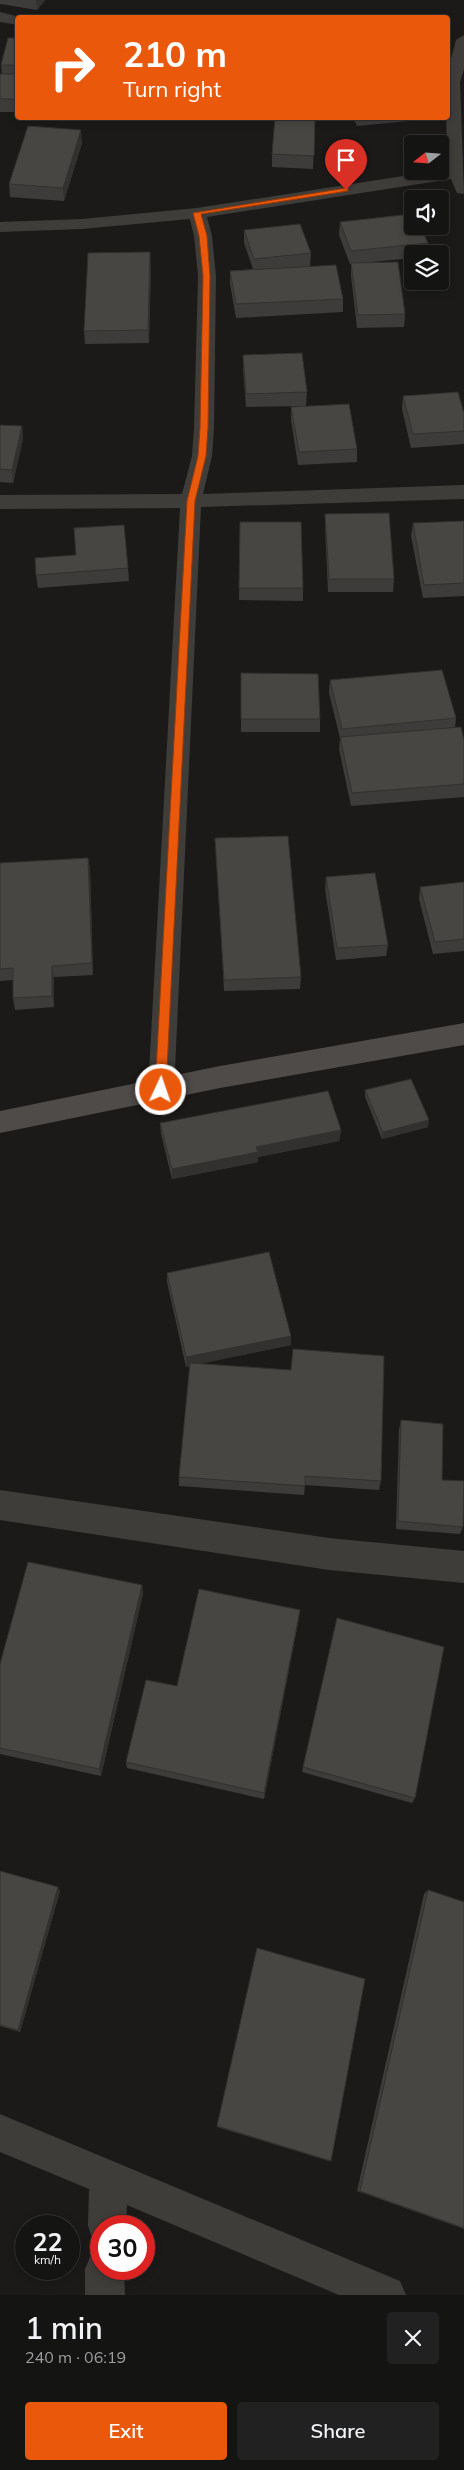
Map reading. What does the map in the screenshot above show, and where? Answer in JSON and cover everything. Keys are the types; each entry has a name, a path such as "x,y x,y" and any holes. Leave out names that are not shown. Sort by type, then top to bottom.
{"street":[{"path":"0,17 15,20"},
{"path":"464,40 450,81 457,173 464,190"},
{"path":"0,227 82,224 197,213 457,173"},
{"path":"161,1090 191,501 202,456 204,428 206,276 203,236 197,213"},
{"path":"0,502 191,501 464,492"},
{"path":"0,1122 220,1077 464,1034"},
{"path":"0,1505 329,1554 464,1567"},
{"path":"0,2134 386,2295"},
{"path":"107,2215 108,2179"},
{"path":"105,2295 106,2280"}],"building":[{"path":"8,38 15,38 15,65 1,65"},
{"path":"0,74 15,74 15,99 0,99"},
{"path":"275,120 315,120 314,156 272,154"},
{"path":"28,126 81,130 63,188 9,184"},
{"path":"404,215 404,235 424,235 428,243 351,251 340,222"},
{"path":"300,224 311,253 254,259 244,230"},
{"path":"150,252 148,330 84,331 88,253"},
{"path":"398,262 405,314 358,315 351,263"},
{"path":"336,265 343,299 236,304 230,271"},
{"path":"302,353 307,392 246,394 243,355"},
{"path":"458,392 464,413 464,431 413,434 403,396"},
{"path":"349,404 357,449 299,452 291,407"},
{"path":"0,425 22,426 12,470 0,469"},
{"path":"389,513 394,579 329,579 325,514"},
{"path":"464,521 464,583 424,585 413,523"},
{"path":"240,522 301,522 303,588 239,588"},
{"path":"124,525 128,568 36,575 35,558 76,555 74,528"},
{"path":"442,670 456,718 342,729 330,680"},
{"path":"241,673 318,674 320,719 241,719"},
{"path":"461,727 464,740 464,784 352,793 340,737"},
{"path":"288,836 301,977 224,980 215,838"},
{"path":"88,858 92,963 52,966 52,996 13,998 13,968 0,969 0,863"},
{"path":"375,873 388,945 337,948 326,877"},
{"path":"464,882 464,939 435,942 420,887"},
{"path":"411,1079 429,1120 383,1132 365,1090"},
{"path":"328,1091 341,1130 256,1147 258,1152 172,1169 160,1123"},
{"path":"269,1252 291,1336 186,1357 167,1273"},
{"path":"293,1349 384,1356 381,1481 305,1476 305,1486 179,1477 190,1363 291,1370"},
{"path":"401,1420 443,1424 442,1480 464,1481 463,1527 398,1521"},
{"path":"28,1562 142,1585 99,1769 0,1748 0,1664"},
{"path":"199,1589 300,1610 264,1793 126,1762 146,1680 177,1686"},
{"path":"337,1618 444,1647 415,1798 303,1767"},
{"path":"0,1871 58,1887 18,2030 0,2025"},
{"path":"428,1890 464,1902 464,2228 360,2191"},
{"path":"257,1948 365,1979 331,2161 217,2126"}],"route":[{"path":"161,1090 191,501 202,456 204,428 204,310 206,276 203,236 197,213 346,190"}]}
